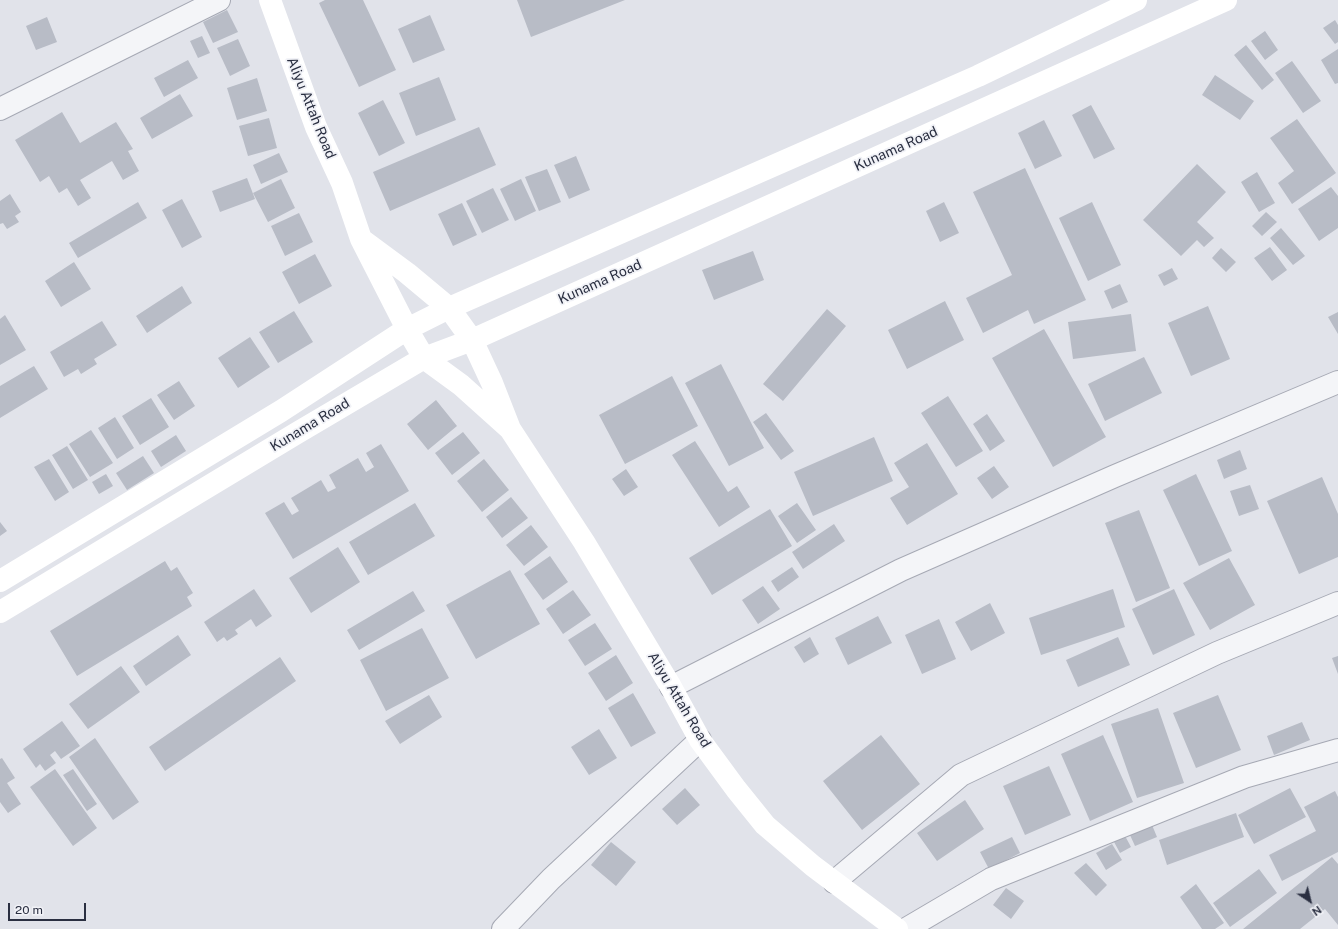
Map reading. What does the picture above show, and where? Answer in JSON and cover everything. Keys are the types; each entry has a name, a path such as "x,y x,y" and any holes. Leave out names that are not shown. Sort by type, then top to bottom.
{"main road":[{"name":"Aliyu Attah Road","path":"270,0 316,127 342,183 361,239 407,329 424,358 461,385 510,429"},
{"name":"Kunama Road","path":"0,581 281,411 407,329 449,308 978,76 1136,0"},
{"name":"Kunama Road","path":"0,612 424,358 472,340 1226,0"},
{"name":"Aliyu Attah Road","path":"361,239 407,273 449,308 472,340 492,383 510,429 584,542 671,686 700,740 765,825 834,882 897,929"}],"street":[{"path":"0,109 219,0"},
{"path":"671,686 901,570 1108,479 1338,382"},
{"path":"834,882 961,775 1217,653 1338,603"},
{"path":"503,929 551,879 700,740"},
{"path":"906,929 991,879 1244,778 1338,750"}],"building":[{"path":"325,0 363,0 396,70 359,87 319,3"},
{"path":"517,0 625,0 531,37"},
{"path":"227,10 238,32 213,43 203,22"},
{"path":"430,15 445,50 413,63 398,29"},
{"path":"47,17 57,42 36,50 26,26"},
{"path":"1335,20 1338,25 1338,42 1335,44 1323,28"},
{"path":"1265,31 1278,50 1265,60 1251,41"},
{"path":"202,36 210,53 198,58 190,41"},
{"path":"238,39 250,66 230,76 217,48"},
{"path":"1246,45 1274,80 1262,90 1234,55"},
{"path":"1338,49 1338,83 1335,84 1321,60"},
{"path":"188,60 198,78 164,97 154,78"},
{"path":"1292,61 1321,101 1303,113 1275,73"},
{"path":"1215,75 1254,101 1240,120 1202,95"},
{"path":"439,77 456,120 416,136 399,93"},
{"path":"257,78 267,111 237,120 227,88"},
{"path":"180,94 193,116 152,139 140,118"},
{"path":"383,100 405,143 379,156 358,113"},
{"path":"1091,105 1115,149 1094,159 1072,115"},
{"path":"62,112 80,143 116,122 133,149 128,151 139,171 123,180 112,161 80,180 91,198 78,206 67,188 59,193 49,176 40,182 15,140"},
{"path":"269,118 277,148 248,156 239,126"},
{"path":"1297,119 1336,173 1292,204 1278,183 1294,171 1270,138"},
{"path":"1044,120 1062,156 1035,169 1018,133"},
{"path":"479,127 496,165 390,211 373,172"},
{"path":"279,153 288,172 261,184 253,165"},
{"path":"576,156 590,190 569,199 554,165"},
{"path":"1197,164 1226,192 1197,222 1214,238 1204,247 1197,240 1181,256 1143,220"},
{"path":"1025,168 1086,300 1034,324 1028,310 983,333 966,298 1012,275 973,192"},
{"path":"547,169 561,202 539,211 525,177"},
{"path":"1257,172 1275,203 1259,212 1241,182"},
{"path":"247,178 255,199 220,212 212,191"},
{"path":"281,179 295,208 268,222 253,193"},
{"path":"521,179 536,211 515,221 500,189"},
{"path":"1331,187 1338,196 1338,228 1319,241 1298,209"},
{"path":"493,188 509,220 482,233 466,201"},
{"path":"10,194 21,212 15,216 19,222 7,229 3,223 0,224 0,201"},
{"path":"182,199 202,237 182,248 162,210"},
{"path":"138,202 147,218 78,258 69,243"},
{"path":"944,202 959,233 940,242 926,211"},
{"path":"1092,202 1121,265 1088,281 1059,218"},
{"path":"462,203 477,235 453,246 438,214"},
{"path":"1266,212 1277,222 1262,236 1252,226"},
{"path":"299,213 313,242 285,256 271,226"},
{"path":"1281,228 1305,256 1293,265 1270,238"},
{"path":"1270,247 1287,270 1272,281 1254,258"},
{"path":"1221,248 1236,262 1226,272 1212,258"},
{"path":"753,251 764,280 714,300 702,270"},
{"path":"315,254 332,286 299,304 282,272"},
{"path":"74,262 91,289 61,307 45,281"},
{"path":"1172,268 1178,279 1164,286 1158,275"},
{"path":"1120,284 1128,302 1112,309 1104,291"},
{"path":"182,286 192,303 147,333 136,316"},
{"path":"945,301 964,340 907,369 888,330"},
{"path":"1208,306 1230,359 1191,376 1168,323"},
{"path":"827,309 846,326 783,401 763,384"},
{"path":"294,311 313,342 278,363 259,332"},
{"path":"1338,312 1338,334 1328,317"},
{"path":"1131,314 1136,351 1073,359 1068,322"},
{"path":"5,315 26,350 0,365 0,319"},
{"path":"102,321 117,345 94,359 97,364 81,374 78,369 64,377 50,352"},
{"path":"1044,329 1106,437 1053,467 992,358"},
{"path":"250,337 270,367 238,388 218,358"},
{"path":"1144,357 1162,393 1105,421 1088,384"},
{"path":"721,364 764,448 729,466 685,383"},
{"path":"34,366 48,389 0,418 0,386"},
{"path":"672,376 698,426 625,464 599,415"},
{"path":"179,381 195,406 174,420 157,395"},
{"path":"948,396 983,451 956,467 921,413"},
{"path":"151,398 169,427 140,445 122,416"},
{"path":"436,400 457,426 428,450 407,424"},
{"path":"766,413 794,451 781,460 753,422"},
{"path":"987,414 1005,441 990,451 973,424"},
{"path":"115,417 134,448 117,459 98,428"},
{"path":"91,430 113,463 90,477 69,444"},
{"path":"463,432 480,453 452,475 435,453"},
{"path":"176,435 186,451 161,467 151,451"},
{"path":"874,437 893,481 813,516 794,472"},
{"path":"695,441 728,492 737,486 750,507 719,527 672,455"},
{"path":"927,443 958,494 907,525 890,498 909,487 894,463"},
{"path":"381,444 409,491 293,559 265,513 284,502 292,515 299,511 291,498 321,480 328,492 336,488 329,475 358,458 366,472 374,467 366,453"},
{"path":"67,446 88,480 73,489 52,455"},
{"path":"1240,450 1247,469 1224,479 1217,460"},
{"path":"143,456 154,473 127,490 116,473"},
{"path":"49,459 69,492 55,501 34,467"},
{"path":"484,459 509,490 482,512 457,481"},
{"path":"994,466 1009,487 992,499 977,478"},
{"path":"626,469 638,487 624,496 612,479"},
{"path":"106,474 113,486 99,494 92,482"},
{"path":"1196,474 1232,551 1199,566 1163,490"},
{"path":"1322,477 1338,514 1338,557 1299,574 1267,501"},
{"path":"1250,485 1259,509 1239,516 1230,491"},
{"path":"511,497 528,518 502,538 486,517"},
{"path":"415,503 435,536 368,575 349,542"},
{"path":"797,503 816,530 797,543 778,516"},
{"path":"770,509 792,546 712,595 689,558"},
{"path":"1139,510 1170,588 1136,602 1105,523"},
{"path":"0,522 7,531 0,536"},
{"path":"834,524 845,541 803,569 792,552"},
{"path":"531,525 548,547 524,566 506,545"},
{"path":"338,547 360,582 311,613 289,578"},
{"path":"550,556 568,582 543,600 524,574"},
{"path":"1229,558 1255,605 1210,630 1183,583"},
{"path":"165,561 171,571 177,567 193,593 187,597 192,606 77,676 50,631"},
{"path":"792,567 799,577 778,592 771,581"},
{"path":"510,570 540,624 476,659 446,605"},
{"path":"763,586 780,609 758,624 742,600"},
{"path":"254,589 272,616 256,627 251,619 235,630 238,634 227,641 224,637 217,642 204,622"},
{"path":"1113,589 1125,627 1041,655 1029,618"},
{"path":"1174,589 1195,635 1153,655 1132,609"},
{"path":"573,590 591,615 563,634 546,609"},
{"path":"413,591 425,611 359,650 347,630"},
{"path":"990,603 1005,633 971,651 955,622"},
{"path":"878,616 892,643 848,665 835,638"},
{"path":"939,619 956,659 922,674 905,635"},
{"path":"595,623 612,649 585,666 568,640"},
{"path":"422,628 449,678 386,711 360,660"},
{"path":"178,635 191,655 146,686 133,666"},
{"path":"810,637 819,654 804,663 794,647"},
{"path":"1118,637 1130,665 1078,687 1066,660"},
{"path":"616,655 633,683 606,701 588,673"},
{"path":"1338,656 1338,674 1332,658"},
{"path":"280,657 296,681 165,771 149,747"},
{"path":"121,666 140,692 88,729 69,704"},
{"path":"633,693 656,733 631,747 608,708"},
{"path":"429,695 442,717 400,744 385,721"},
{"path":"1218,695 1241,750 1196,768 1173,713"},
{"path":"1158,708 1184,783 1137,798 1111,724"},
{"path":"62,721 80,746 61,759 55,751 50,755 56,763 45,771 40,764 36,768 23,749"},
{"path":"1302,722 1310,740 1274,755 1267,736"},
{"path":"599,729 617,758 589,775 571,747"},
{"path":"881,735 920,784 862,830 823,781"},
{"path":"1103,735 1133,802 1090,821 1061,754"},
{"path":"95,738 139,802 113,820 69,757"},
{"path":"2,758 15,778 7,783 21,804 8,813 0,802 0,759"},
{"path":"1049,766 1071,815 1025,835 1003,786"},
{"path":"55,769 97,828 73,846 30,787"},
{"path":"73,769 97,804 87,811 63,775"},
{"path":"685,788 700,805 677,825 662,809"},
{"path":"1290,788 1306,817 1254,844 1238,815"},
{"path":"1335,791 1338,797 1338,852 1282,881 1269,855 1316,831 1304,807"},
{"path":"965,800 984,829 937,861 917,833"},
{"path":"1236,813 1244,837 1167,865 1159,840"},
{"path":"1152,825 1157,837 1135,846 1130,835"},
{"path":"1124,834 1131,847 1120,853 1113,840"},
{"path":"1012,837 1020,853 989,869 980,852"},
{"path":"611,842 636,862 616,886 591,865"},
{"path":"1112,844 1122,860 1106,870 1096,853"},
{"path":"1332,857 1338,864 1338,925 1325,909 1300,929 1243,929"},
{"path":"1086,863 1107,885 1096,896 1074,873"},
{"path":"1259,869 1277,893 1230,927 1213,903"},
{"path":"1196,884 1224,923 1215,929 1202,929 1180,897"},
{"path":"1006,888 1024,901 1011,919 993,905"}]}
